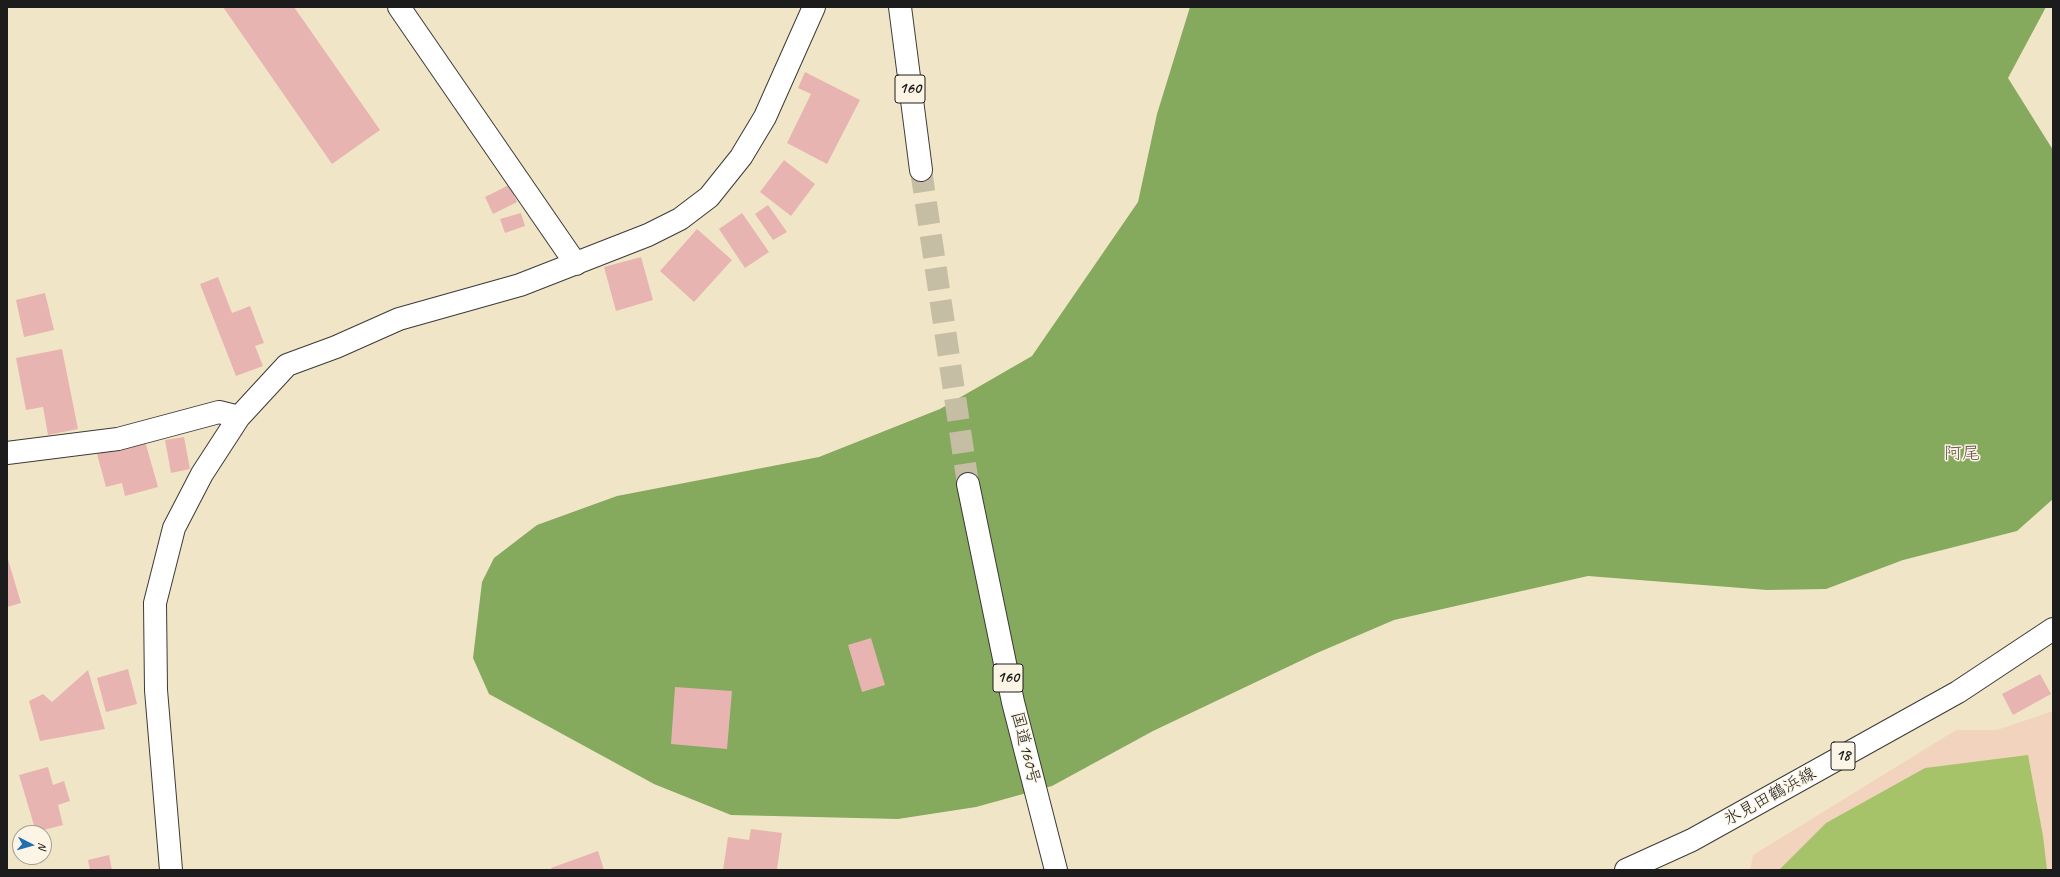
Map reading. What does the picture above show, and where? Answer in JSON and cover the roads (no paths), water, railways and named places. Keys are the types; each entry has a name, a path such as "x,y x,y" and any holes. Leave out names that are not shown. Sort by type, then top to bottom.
{"main road":[{"path":"399,7 576,264"},
{"path":"171,870 156,690 154,603 174,528 202,474 239,417 287,365 336,347 398,319 520,285 648,235 680,219 709,197 741,157 765,117 814,7"},
{"name":"160","path":"900,7 920,170"},
{"path":"7,453 118,439 220,412 239,417"},
{"name":"国道160号","path":"968,484 1013,702 1056,870"},
{"name":"氷見田鶴浜線","path":"1626,870 1692,840 1958,692 2053,629"}],"tunnel":[{"path":"921,170 968,484"}],"district":[{"name":"阿尾","path":"1962,454"}]}
